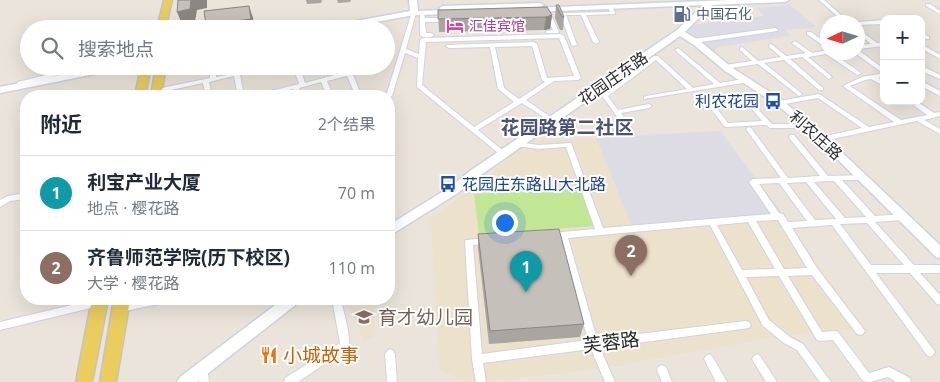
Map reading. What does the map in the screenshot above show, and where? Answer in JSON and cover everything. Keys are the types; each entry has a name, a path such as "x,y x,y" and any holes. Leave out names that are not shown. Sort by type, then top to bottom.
{"main road":[{"path":"163,20 168,0"},
{"path":"167,20 172,0"},
{"path":"414,0 417,13"},
{"path":"365,20 417,13 785,0"},
{"path":"377,20 417,13 713,2"},
{"name":"花园庄东路","path":"680,32 713,2"},
{"path":"158,20 164,15"},
{"name":"利农庄路","path":"680,32 726,67 780,103 809,126 940,254"},
{"path":"0,89 58,75"},
{"path":"0,89 73,75"},
{"path":"141,90 144,75"},
{"path":"157,90 159,75"},
{"path":"84,382 99,305"},
{"path":"108,382 121,305"},
{"path":"185,382 203,376 286,305"}],"street":[{"path":"821,0 839,15"},
{"path":"928,5 940,13"},
{"path":"574,45 563,14 613,13 610,7"},
{"path":"417,13 423,35 556,32 550,16 530,16"},
{"path":"417,13 452,19"},
{"path":"395,68 417,13"},
{"path":"583,14 596,42"},
{"path":"865,24 880,23"},
{"path":"694,41 775,30"},
{"name":"花园庄东路","path":"395,227 454,190 474,174 553,120 600,93 680,32"},
{"path":"809,33 820,41"},
{"path":"449,46 534,44 545,80 578,78 561,36 423,40 419,86 504,154"},
{"path":"865,37 880,49"},
{"path":"795,42 812,55"},
{"path":"865,46 880,44"},
{"path":"492,45 501,89 553,120"},
{"path":"771,46 821,89"},
{"path":"925,48 940,57"},
{"path":"742,49 799,94"},
{"path":"403,50 421,57"},
{"path":"678,50 719,85"},
{"path":"726,67 820,54"},
{"path":"584,133 632,133 600,93 656,57 692,90"},
{"path":"804,57 830,77"},
{"path":"865,58 880,71"},
{"path":"838,60 858,74"},
{"path":"925,70 940,78"},
{"path":"880,74 864,78 846,86 900,123"},
{"path":"20,83 53,75"},
{"path":"209,90 211,75"},
{"path":"168,90 227,75"},
{"path":"241,75 241,90"},
{"path":"297,75 299,90"},
{"path":"284,90 341,75"},
{"path":"347,75 356,90"},
{"path":"390,90 393,75"},
{"path":"872,77 880,82"},
{"path":"323,79 328,90"},
{"path":"474,130 553,79"},
{"path":"646,98 744,80"},
{"path":"925,86 940,94"},
{"path":"780,103 819,96 869,130"},
{"path":"708,101 726,125 767,123"},
{"path":"918,105 937,115"},
{"path":"617,112 649,106"},
{"path":"754,108 770,126 809,126"},
{"path":"823,139 937,115"},
{"path":"918,119 940,132"},
{"path":"749,130 813,223"},
{"path":"792,137 826,179"},
{"path":"519,144 538,147 569,145 600,232"},
{"path":"860,331 814,271 780,216 778,217 753,182 862,177"},
{"path":"836,178 940,301"},
{"path":"808,179 868,269 930,352"},
{"path":"0,204 8,199 20,197"},
{"path":"544,236 778,217"},
{"path":"788,225 903,217"},
{"path":"750,219 820,338 835,335 867,378 889,372 906,382"},
{"path":"712,222 766,323 787,340 800,347 826,382"},
{"path":"563,235 594,344 610,382"},
{"path":"481,382 477,359 469,242 497,240"},
{"path":"868,269 940,269"},
{"path":"740,274 814,271"},
{"path":"0,326 81,305"},
{"path":"289,382 345,345 337,305"},
{"name":"芙蓉路","path":"477,359 746,326"},
{"path":"390,354 392,382"},
{"path":"709,359 722,382"},
{"path":"757,359 772,382"},
{"path":"662,370 667,382"}],"shaded area":[{"path":"790,5 816,27 786,30 790,36 719,47 711,52 686,32 692,25 764,16 757,8"},
{"path":"720,131 782,213 631,225 596,138"},
{"path":"596,138 631,225 782,213 863,328 774,337 602,368 485,382 471,382 440,371 431,219 532,141"},
{"name":"育才幼儿园","path":"349,305 373,305 374,336 364,341"}],"green space":[{"path":"583,187 596,226 479,234 474,194"}],"building":[{"path":"178,0 191,0 190,9 177,12"},
{"path":"556,5 559,5 564,17 562,17"},
{"path":"249,6 251,19 205,20 204,11"},
{"path":"547,7 552,15 546,17 438,19 438,10"},
{"path":"559,229 584,324 490,331 478,234"}],"place":[{"name":"中国石化","path":"682,14"},
{"name":"汇佳宾馆","path":"455,26"},
{"name":"利农花园","path":"773,101"},
{"name":"花园庄东路山大北路","path":"448,184"},
{"name":"齐鲁师范学院(历下校区)","path":"631,276"},
{"name":"利宝产业大厦","path":"526,292"},
{"name":"育才幼儿园","path":"364,317"},
{"name":"小城故事","path":"269,355"}],"district":[{"name":"花园路第二社区","path":"567,127"}]}
